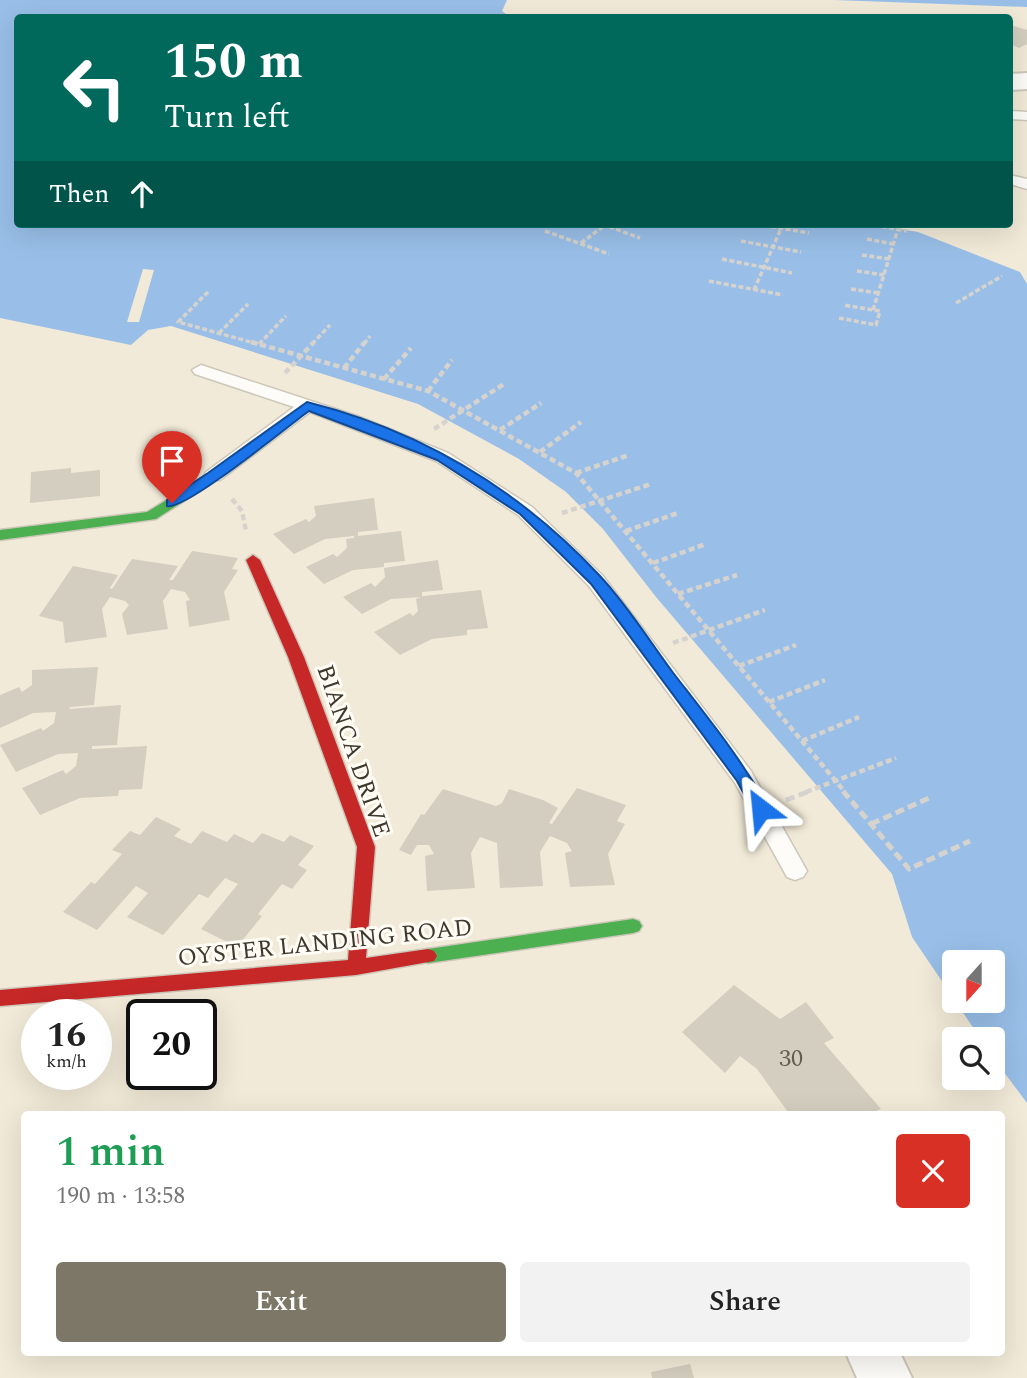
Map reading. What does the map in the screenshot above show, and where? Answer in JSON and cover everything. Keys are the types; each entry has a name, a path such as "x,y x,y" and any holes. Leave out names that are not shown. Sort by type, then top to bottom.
{"street":[{"path":"0,535 151,516 213,476"},
{"name":"BIANCA DRIVE","path":"253,560 296,657 350,798 366,848 356,967"},
{"name":"OYSTER LANDING ROAD","path":"0,998 356,967 633,926"},
{"path":"874,1356 885,1378"}],"lane":[{"path":"201,370 352,420 442,457 525,511 596,581 649,651 743,777 795,872"},
{"path":"213,476 307,406"}],"path":[{"path":"581,244 599,228"},
{"path":"615,228 640,237"},
{"path":"754,290 781,228"},
{"path":"789,228 808,233"},
{"path":"892,228 907,231"},
{"path":"873,310 898,229"},
{"path":"545,230 609,254"},
{"path":"867,239 893,244"},
{"path":"741,241 801,253"},
{"path":"862,255 888,260"},
{"path":"722,259 792,273"},
{"path":"857,271 884,275"},
{"path":"956,303 1002,276"},
{"path":"709,281 783,295"},
{"path":"851,289 878,293"},
{"path":"219,333 248,304"},
{"path":"839,318 876,324 880,311 844,305"},
{"path":"258,344 286,316"},
{"path":"300,356 330,325"},
{"path":"344,368 370,336"},
{"path":"384,379 411,348"},
{"path":"428,391 453,360"},
{"path":"461,410 504,384"},
{"path":"499,430 541,402"},
{"path":"540,452 581,422"},
{"path":"576,473 629,455"},
{"path":"213,476 242,511 253,560"},
{"path":"536,522 651,484"},
{"path":"625,531 678,513"},
{"path":"653,564 706,544"},
{"path":"678,594 737,575"},
{"path":"649,651 765,610"},
{"path":"739,666 796,645"},
{"path":"769,702 825,680"},
{"path":"802,741 859,717"},
{"path":"761,809 896,758"},
{"path":"871,824 929,798"}],"water":[{"path":"0,0 507,0 502,11 506,14 14,14 14,228 894,228 918,232 1020,272 1027,284 1027,1103 1005,1073 1005,1027 973,1027 963,1013 1005,1013 1005,950 942,950 942,981 912,937 892,874 656,597 603,529 566,492 519,459 418,404 171,326 148,330 131,345 0,318"},
{"path":"834,0 1027,0 1027,7"}],"pier":[{"path":"143,269 154,270 139,322 127,322"}],"building":[{"path":"1013,26 1027,30 1027,44 1019,48 1013,45"},
{"path":"71,468 71,473 100,470 100,496 30,503 31,472"},
{"path":"374,498 378,530 358,532 358,536 401,531 405,561 384,563 384,567 353,570 324,584 306,567 333,554 337,557 347,548 346,539 354,536 325,539 294,554 273,534 306,519 309,522 316,516 314,506"},
{"path":"192,551 238,558 232,569 238,570 224,592 230,620 189,627 186,601 190,600 185,592 171,589 163,601 168,629 127,635 122,614 129,605 125,601 110,597 102,609 107,637 65,643 63,622 39,616 73,566 118,575 110,588 112,589 132,559 178,566 169,580 173,580"},
{"path":"438,560 443,590 422,592 422,597 391,599 362,614 343,597 371,583 375,587 385,577 384,568"},
{"path":"481,590 488,628 467,630 467,635 432,639 400,655 374,632 410,613 413,616 418,611 416,599 423,596"},
{"path":"98,667 94,705 69,709 121,705 117,745 92,746 92,749 147,746 142,789 119,790 118,796 80,798 40,815 22,788 63,770 66,774 76,766 78,753 58,754 16,772 0,745 41,728 43,731 54,723 56,712 33,713 0,728 0,695 19,687 22,692 32,685 32,670"},
{"path":"577,788 626,805 617,821 625,824 608,854 615,885 570,887 565,853 572,851 567,843 550,836 540,852 543,886 500,888 497,843 480,837 471,853 475,888 427,891 425,856 434,854 429,845 417,845 411,855 399,850 421,814 424,815 443,789 496,806 502,803 509,789 558,808 549,823 552,824"},
{"path":"156,817 181,829 174,836 191,844 202,831 227,842 234,834 253,843 262,833 284,842 290,835 314,846 298,865 307,870 292,889 282,884 258,914 262,916 237,947 201,929 238,884 225,878 208,898 199,894 163,935 127,917 148,893 136,886 97,930 63,912 91,882 95,884 122,854 112,850 130,831 140,835"},
{"path":"734,985 780,1019 806,1002 834,1038 824,1043 881,1109 787,1111 757,1069 740,1056 725,1073 682,1032"},
{"path":"690,1364 694,1378 652,1378 651,1372"}],"traffic: fast":[{"path":"0,535 151,516 213,476"},
{"path":"428,956 633,926"}],"traffic: jam":[{"path":"253,560 296,657 366,847 356,967"},
{"path":"0,998 356,967 428,956"}],"route":[{"path":"172,503 307,406 352,420 442,457 525,511 596,581 743,777 761,809"}]}
